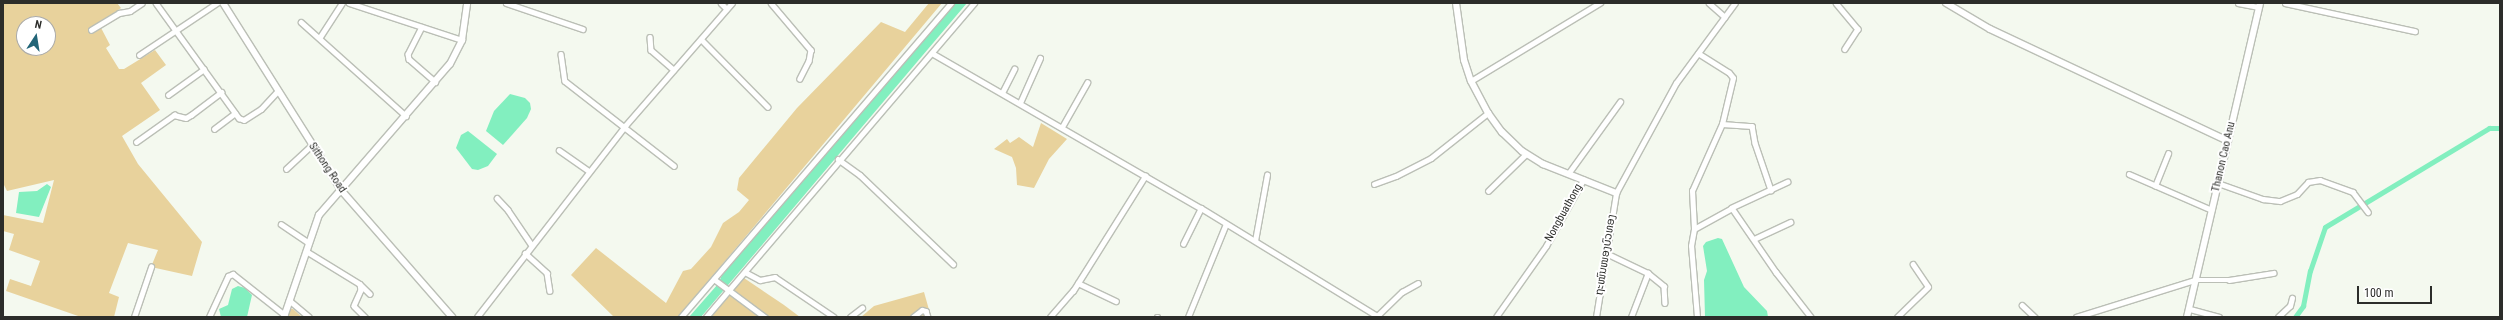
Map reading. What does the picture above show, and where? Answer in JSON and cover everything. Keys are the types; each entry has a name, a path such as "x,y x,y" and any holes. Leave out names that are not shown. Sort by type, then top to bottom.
{"street":[{"path":"91,30 119,13 130,11 142,3"},
{"path":"156,3 235,113 244,120 261,109 278,91"},
{"path":"139,55 217,3"},
{"name":"Sithong Road","path":"223,3 341,190 452,317"},
{"path":"320,37 342,3"},
{"path":"349,3 462,40"},
{"path":"209,317 228,276 233,274 284,316 308,242 319,215 450,64 462,40 467,3"},
{"path":"506,3 583,29"},
{"path":"721,3 726,9"},
{"path":"477,317 525,253 625,126 732,3"},
{"path":"771,3 811,50 809,61 800,79"},
{"path":"681,317 716,280 951,3"},
{"path":"706,317 727,289 745,272 838,159 974,3"},
{"path":"1456,3 1464,60 1471,81 1488,113 1502,132 1526,154 1568,174 1616,193"},
{"path":"1471,81 1600,3"},
{"path":"1708,3 1724,17"},
{"name":"ຖະໜົນໜອງບົວທອງ","path":"1596,317 1616,193 1676,83 1735,3"},
{"path":"1836,3 1858,29 1844,49"},
{"path":"1946,3 1990,28 2228,141"},
{"path":"2238,3 2259,5"},
{"path":"2285,3 2415,31"},
{"name":"Thanon Cao Anu","path":"2189,313 2195,280 2259,5"},
{"path":"301,22 320,37 406,116"},
{"path":"422,27 408,54 409,59 434,82"},
{"path":"650,36 651,50 674,70"},
{"path":"701,39 768,107"},
{"path":"932,53 1201,208 1377,316 1402,292 1418,283"},
{"path":"561,54 565,81 625,126 674,166"},
{"path":"1698,54 1729,73 1733,78 1722,124 1692,191 1694,229 1691,246 1698,317"},
{"path":"1020,103 1040,58"},
{"path":"168,95 204,69"},
{"path":"1002,93 1014,69"},
{"path":"1062,127 1087,83"},
{"path":"136,142 174,115 186,118 221,92"},
{"path":"1568,174 1620,102"},
{"path":"214,129 235,113"},
{"path":"1374,184 1396,176 1430,158 1488,113"},
{"path":"1722,124 1752,126 1754,143 1771,190"},
{"path":"286,169 312,145"},
{"path":"559,150 589,171"},
{"path":"2155,186 2168,153"},
{"path":"1488,191 1526,154"},
{"path":"838,159 860,175 953,264"},
{"path":"2129,174 2212,210"},
{"path":"1255,241 1267,175"},
{"path":"1050,317 1078,283 1145,176"},
{"path":"2218,183 2263,199 2280,201 2289,199 2308,182 2316,179 2338,186 2358,196 2368,212"},
{"name":"Nongbuathong","path":"1496,317 1546,246 1582,180"},
{"path":"1694,229 1732,208 1788,182"},
{"path":"497,198 508,210 532,244"},
{"path":"1183,244 1201,208"},
{"path":"1732,208 1811,317"},
{"path":"1754,239 1790,222"},
{"path":"281,224 308,242"},
{"path":"1188,317 1226,224"},
{"path":"306,251 362,286 370,294"},
{"path":"525,253 546,273 550,291"},
{"path":"1606,253 1648,273 1664,286 1665,303"},
{"path":"1897,317 1928,287 1913,265"},
{"path":"134,317 151,267"},
{"path":"745,272 760,280 775,277 834,317"},
{"path":"1631,317 1648,273"},
{"path":"2076,317 2195,280 2229,280 2273,274"},
{"path":"716,280 765,317"},
{"path":"1078,283 1116,301"},
{"path":"362,286 354,304 365,317"},
{"path":"2278,317 2290,306 2292,298"},
{"path":"290,300 309,317"},
{"path":"2022,305 2035,317"},
{"path":"850,317 862,308"},
{"path":"912,317 922,310 926,311 928,317"},
{"path":"2189,313 2219,317"}],"shaded area":[{"path":"3,3 117,3 121,8 99,24 110,45 106,48 119,69 124,69 155,50 166,65 141,83 160,110 122,136 138,164 202,242 192,276 151,267 158,250 128,243 109,293 119,297 114,317 81,317 6,291 10,279 31,286 40,261 9,250 14,234 3,231 3,215 43,223 54,180 7,191 3,183"},
{"path":"929,3 942,3 678,317 614,317 571,275 596,248 666,303 683,271 691,269 711,247 723,223 739,212 749,200 737,190 739,178 797,108 881,22 905,32"},
{"path":"955,3 967,3 701,317 689,317 718,284 723,273"},
{"path":"510,94 525,98 530,103 531,109 527,118 503,145 486,131 494,111"},
{"path":"1041,123 1067,139 1049,159 1034,188 1017,185 1016,168 1012,157 994,149 1007,139 1010,143 1019,137 1033,147"},
{"path":"468,131 497,154 488,166 478,170 472,169 456,148 461,135"},
{"path":"47,184 51,187 39,217 16,213 19,192 37,191"},
{"path":"1718,238 1722,239 1744,287 1767,311 1768,317 1705,317 1704,280 1707,271 1703,246 1706,242"},
{"path":"741,276 784,305 800,317 710,317"},
{"path":"238,286 245,288 252,295 247,317 221,317 219,309 228,305 232,289"},
{"path":"924,292 931,317 861,317 874,306"},
{"path":"290,309 293,309 302,317 287,317"}],"waterway":[{"path":"2295,317 2303,306 2310,271 2325,227 2489,128 2500,128"}]}
